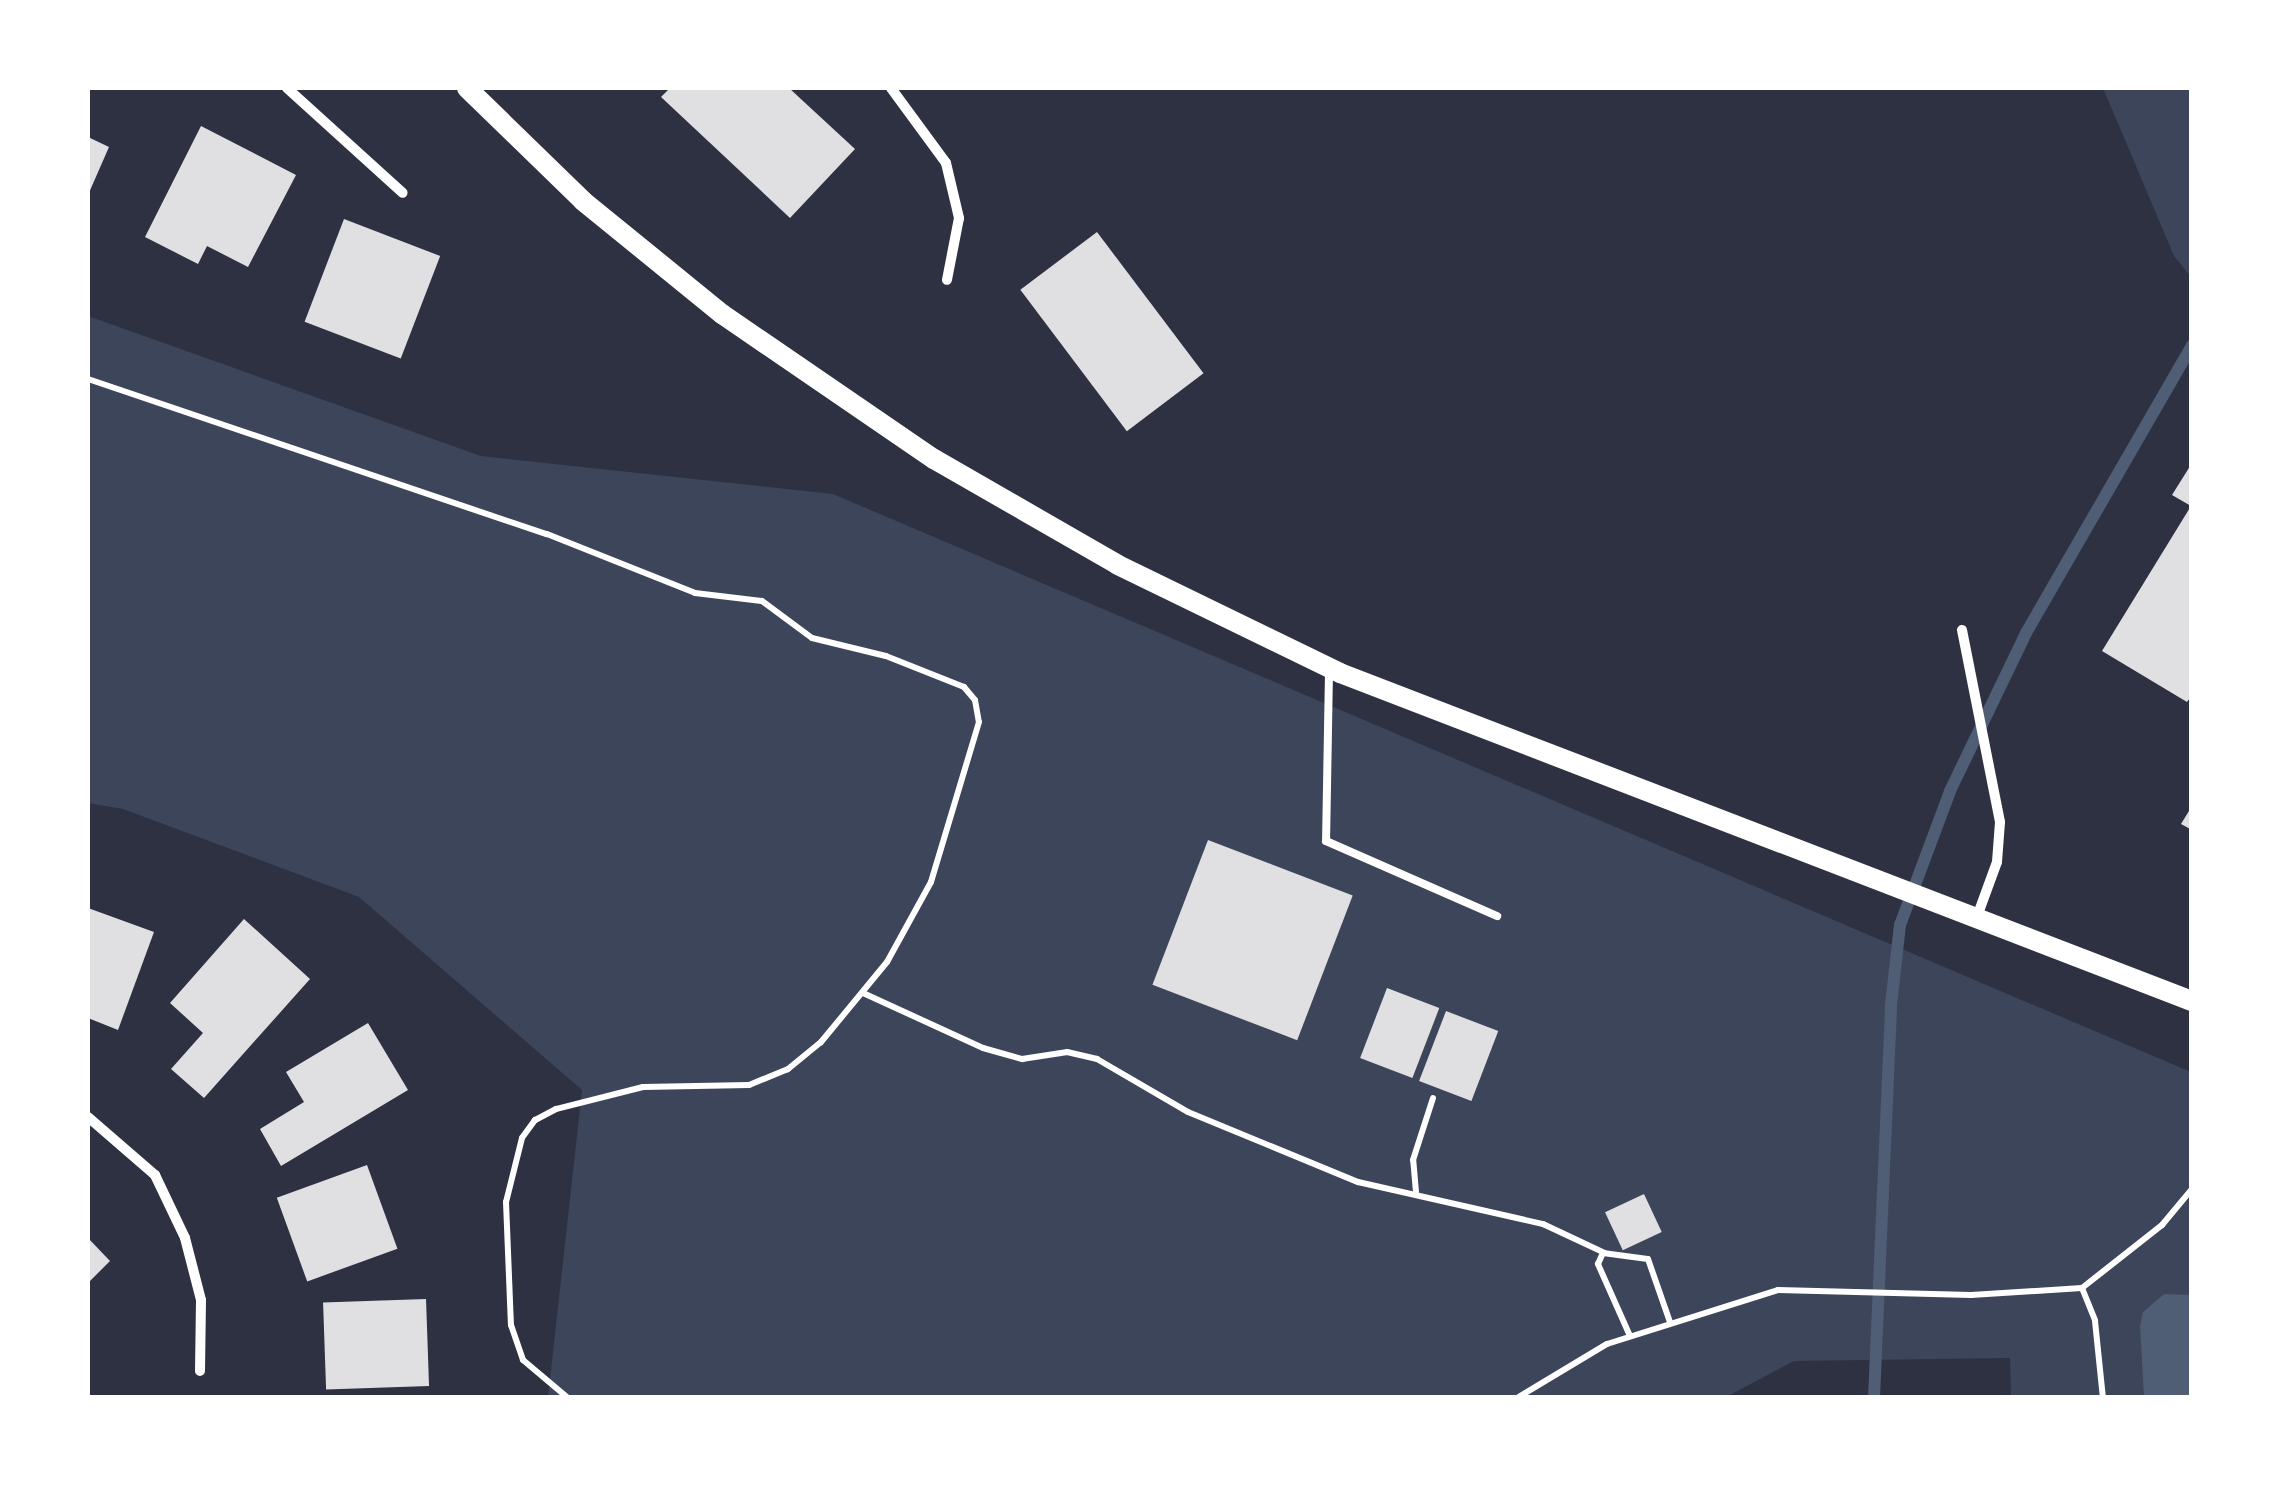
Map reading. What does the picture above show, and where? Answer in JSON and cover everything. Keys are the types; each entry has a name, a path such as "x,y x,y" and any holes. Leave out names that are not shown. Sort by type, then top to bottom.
{"main road":[{"path":"467,88 583,201 722,314 934,459 1118,564 1330,667 1978,914 2192,1001"}],"street":[{"path":"288,88 403,193"},
{"path":"891,88 946,162 959,218 947,280"},
{"path":"1962,630 2000,822 1997,862 1978,914"},
{"path":"88,1117 155,1175 185,1238 201,1300 200,1371"}],"lane":[{"path":"1330,667 1326,841 1497,916"}],"path":[{"path":"88,379 546,534 695,593 762,601 812,638 886,656 964,687 980,722 956,811 931,882 863,993 821,1042 788,1069 748,1085 643,1087 536,1120 522,1138 506,1202 511,1325 522,1360 568,1398"},
{"path":"863,993 996,1052 1022,1059 1067,1052 1097,1059 1188,1112 1358,1182 1416,1192 1543,1224 1604,1253 1648,1258 1670,1322"},
{"path":"1416,1192 1413,1160 1433,1098"},
{"path":"1516,1398 1630,1336 1794,1288 1972,1295 2082,1288 2162,1225 2192,1189"},
{"path":"1604,1253 1598,1264 1630,1336"},
{"path":"2082,1288 2095,1322 2103,1398"}],"shaded area":[{"path":"2103,88 2191,88 2191,277 2174,256"},
{"path":"88,316 481,456 833,494 2191,1072 2191,1397 2011,1397 2010,1358 1794,1361 1724,1398 548,1397 582,1090 359,897 123,809 88,803"},
{"path":"2164,1294 2191,1295 2191,1397 2144,1397 2140,1326 2143,1312"}],"building":[{"path":"670,88 789,88 855,149 790,218 661,97"},
{"path":"201,126 296,175 248,267 207,246 198,264 145,237"},
{"path":"88,137 109,147 88,195"},
{"path":"344,219 440,256 401,359 305,322"},
{"path":"1097,232 1204,373 1127,431 1020,290"},
{"path":"2192,463 2192,695 2187,702 2102,651 2191,506 2172,495"},
{"path":"2192,806 2192,830 2181,824"},
{"path":"1208,840 1353,896 1297,1040 1152,985"},
{"path":"88,908 154,932 118,1030 88,1018"},
{"path":"244,919 310,979 204,1098 171,1069 203,1033 170,1003"},
{"path":"1387,988 1439,1008 1412,1078 1360,1058"},
{"path":"1446,1011 1498,1031 1471,1101 1419,1081"},
{"path":"368,1023 408,1090 281,1166 260,1129 304,1102 286,1072"},
{"path":"367,1165 397,1249 307,1281 277,1198"},
{"path":"1644,1194 1662,1232 1623,1250 1605,1212"},
{"path":"88,1238 110,1261 88,1283"},
{"path":"426,1299 429,1386 326,1390 323,1303"}],"waterway":[{"path":"1874,1398 1891,1005 1900,925 1950,791 2026,633 2192,345"}]}
